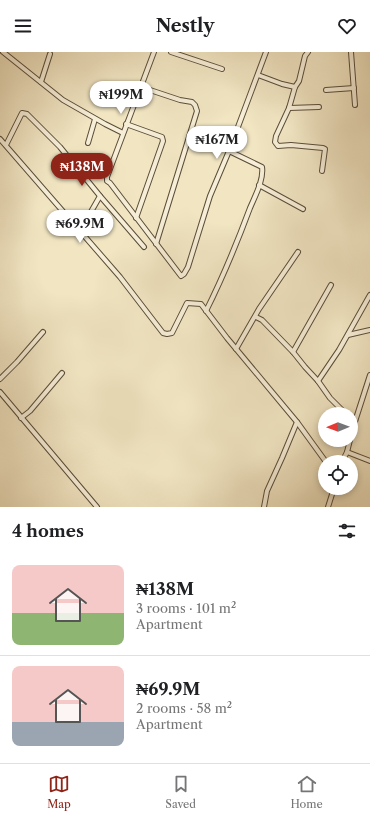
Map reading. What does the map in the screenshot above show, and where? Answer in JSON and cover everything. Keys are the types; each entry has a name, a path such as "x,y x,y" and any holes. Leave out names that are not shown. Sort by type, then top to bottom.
{"street":[{"path":"3,52 63,100 123,133"},
{"path":"10,57 12,52"},
{"path":"154,52 126,124 107,177 107,181 181,276 188,267 210,196 229,151 266,52"},
{"path":"171,52 222,69"},
{"path":"308,52 305,56 299,82 295,87 289,108 276,136 275,142 278,146 291,145 325,149 322,171"},
{"path":"351,52 355,105"},
{"path":"41,82 50,54"},
{"path":"258,75 295,87"},
{"path":"141,87 180,100 192,102 197,111 156,244"},
{"path":"326,90 354,88"},
{"path":"289,108 319,107"},
{"path":"6,145 22,113 26,114 60,147 144,247"},
{"path":"88,143 96,119"},
{"path":"126,124 162,136 163,141 136,218"},
{"path":"0,139 120,277 163,333 172,333 187,303 202,304 236,349 297,422 321,455"},
{"path":"206,311 231,260 259,185 262,167 229,151"},
{"path":"259,185 303,209"},
{"path":"80,231 100,196"},
{"path":"236,349 259,309 298,252"},
{"path":"293,352 331,285"},
{"path":"318,381 348,335 370,295"},
{"path":"256,316 262,320 293,352 339,407"},
{"path":"348,335 370,330"},
{"path":"0,379 43,332"},
{"path":"21,418 30,411 62,373"},
{"path":"357,407 370,375"},
{"path":"0,392 97,507"},
{"path":"264,507 267,491 297,422"},
{"path":"346,455 348,447"},
{"path":"347,452 370,461"},
{"path":"328,507 332,495"}]}
